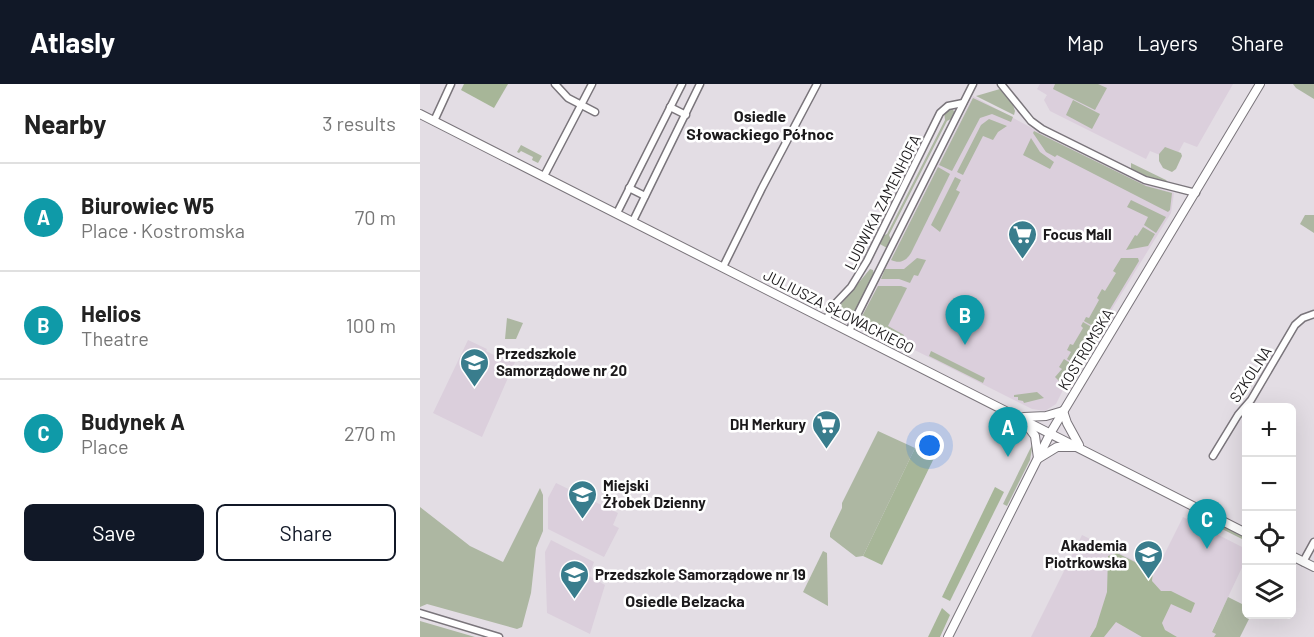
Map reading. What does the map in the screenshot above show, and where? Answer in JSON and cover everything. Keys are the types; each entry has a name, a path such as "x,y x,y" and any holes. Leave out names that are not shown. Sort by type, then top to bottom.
{"street":[{"path":"434,121 451,84"},
{"path":"555,84 565,96 595,112"},
{"path":"544,176 592,84"},
{"path":"617,213 682,84"},
{"path":"633,221 700,84"},
{"path":"723,267 817,84"},
{"name":"LUDWIKA ZAMENHOFA","path":"849,331 973,84"},
{"path":"1001,84 1031,121 1042,129 1145,180 1196,193"},
{"name":"KOSTROMSKA","path":"948,637 1051,432 1260,84"},
{"name":"LUDWIKA ZAMENHOFA","path":"826,320 834,305 849,291 867,261 940,113 950,105 963,104"},
{"path":"670,107 686,115"},
{"name":"JULIUSZA SŁOWACKIEGO","path":"420,114 1051,432 1242,531"},
{"path":"629,188 645,196"},
{"path":"867,261 881,266"},
{"name":"SZKOLNA","path":"1213,456 1239,413 1251,400 1295,325 1306,316 1314,314"},
{"path":"1020,417 1046,416 1063,411 1073,437 1082,448"},
{"path":"1020,417 1035,436 1038,459 1057,447 1082,448"},
{"path":"1303,562 1314,542"},
{"path":"1296,558 1314,567"},
{"path":"420,614 499,637"}],"shaded area":[{"path":"1040,84 1233,84 1197,147 1184,142 1178,153 1160,155 1150,151 1146,159 1050,111 1044,100 1047,95 1037,89"},
{"name":"Focus Mall","path":"973,96 1050,138 1140,182 1174,193 1171,213 1056,404 1045,411 1032,409 859,322"},
{"name":"Przedszkole Samorządowe nr 20","path":"468,340 496,356 498,354 515,362 482,437 433,413"},
{"name":"Miejski Żłobek Dzienny","path":"556,483 618,513 613,525 619,528 604,557 548,529 548,498"},
{"name":"Akademia Piotrkowska","path":"1183,517 1242,547 1242,567 1212,631 1216,634 1214,637 1031,637 1082,535 1156,571"},
{"name":"Przedszkole Samorządowe nr 19","path":"551,540 594,562 589,576 605,585 590,634 547,613 545,552"}],"green space":[{"path":"464,84 508,84 494,108 461,90"},
{"path":"1055,84 1098,84 1107,88 1095,110 1053,89"},
{"path":"1293,84 1314,84 1314,99 1296,88"},
{"path":"1000,89 1013,105 1014,115 976,96"},
{"path":"973,98 1013,117 1011,122 992,114 980,118 952,171 939,165"},
{"path":"1073,100 1100,114 1092,129 1066,115"},
{"path":"952,108 955,113 953,118 947,121 889,235 891,240 887,248 878,243 882,236 887,234 945,120 944,111"},
{"path":"989,119 1007,126 998,132 993,140 983,136 963,175 957,172 981,125"},
{"path":"1034,131 1146,186 1172,193 1170,210 1168,212 1057,155 1055,157 1046,152 1033,133"},
{"path":"1031,138 1040,152 1054,162 1050,169 1023,155"},
{"path":"521,145 542,156 538,163 532,160 533,157 521,151 517,152"},
{"path":"1165,147 1181,153 1182,156 1176,169 1172,172 1163,168 1159,161 1159,154"},
{"path":"1131,163 1170,184 1154,180 1131,169"},
{"path":"938,167 950,174 911,253 902,261 891,260"},
{"path":"955,177 961,180 956,190 960,192 940,232 931,225"},
{"path":"1131,200 1166,217 1156,233 1144,225 1148,217 1127,207"},
{"path":"1305,215 1314,215 1314,233 1300,224"},
{"path":"1143,227 1155,234 1148,246 1126,250 1135,235 1137,236"},
{"path":"917,258 926,260 918,276 914,275 910,283 899,279 881,279 885,269 904,269"},
{"path":"1121,258 1138,258 1139,261 1098,329 1084,321 1086,317 1089,318 1102,289 1105,291 1116,273 1113,271"},
{"path":"870,269 874,274 852,317 837,309"},
{"path":"878,286 907,288 888,326 904,335 901,341 860,320"},
{"path":"507,318 523,323 516,339 505,339"},
{"path":"1083,322 1097,330 1076,365 1067,359 1071,352 1067,350 1070,344 1073,345 1083,328 1081,326"},
{"path":"931,351 985,378 983,383 929,356"},
{"path":"1064,359 1075,366 1063,385 1055,377 1062,369 1059,367"},
{"path":"1037,392 1044,398 1024,403 1018,400 1018,397 1014,397 1014,395"},
{"path":"878,431 915,448 863,556 856,557 830,537 830,533 842,508 842,503"},
{"path":"1033,443 1030,460 1007,506 1003,504"},
{"path":"915,448 935,456 882,565 863,556"},
{"path":"995,487 1004,492 950,601 942,597"},
{"path":"540,488 543,495 543,531 536,548 531,593 522,627 517,629 427,604 420,607 420,507 470,546 503,562"},
{"path":"1198,513 1242,535 1242,539 1196,516"},
{"path":"823,551 827,553 828,606 803,592"},
{"path":"1117,553 1153,571 1152,581 1161,591 1171,591 1195,603 1191,613 1171,604 1162,623 1165,630 1177,637 1142,637 1116,622 1104,637 1090,637 1096,627 1107,592 1108,556"},
{"path":"1228,597 1242,604 1242,619 1249,619 1240,637 1214,637 1216,634 1212,632"},
{"path":"942,608 950,615 940,637 928,637"},
{"path":"420,621 475,637 420,637"}],"place":[{"name":"Focus Mall","path":"1022,260"},
{"name":"Helios","path":"965,345"},
{"name":"Przedszkole Samorządowe nr 20","path":"475,388"},
{"name":"DH Merkury","path":"827,450"},
{"name":"Biurowiec W5","path":"1008,457"},
{"name":"Miejski Żłobek Dzienny","path":"582,520"},
{"name":"Budynek A","path":"1207,549"},
{"name":"Akademia Piotrkowska","path":"1148,580"},
{"name":"Przedszkole Samorządowe nr 19","path":"574,600"}],"district":[{"name":"Osiedle Słowackiego Północ","path":"760,124"},
{"name":"Osiedle Belzacka","path":"685,600"}]}
